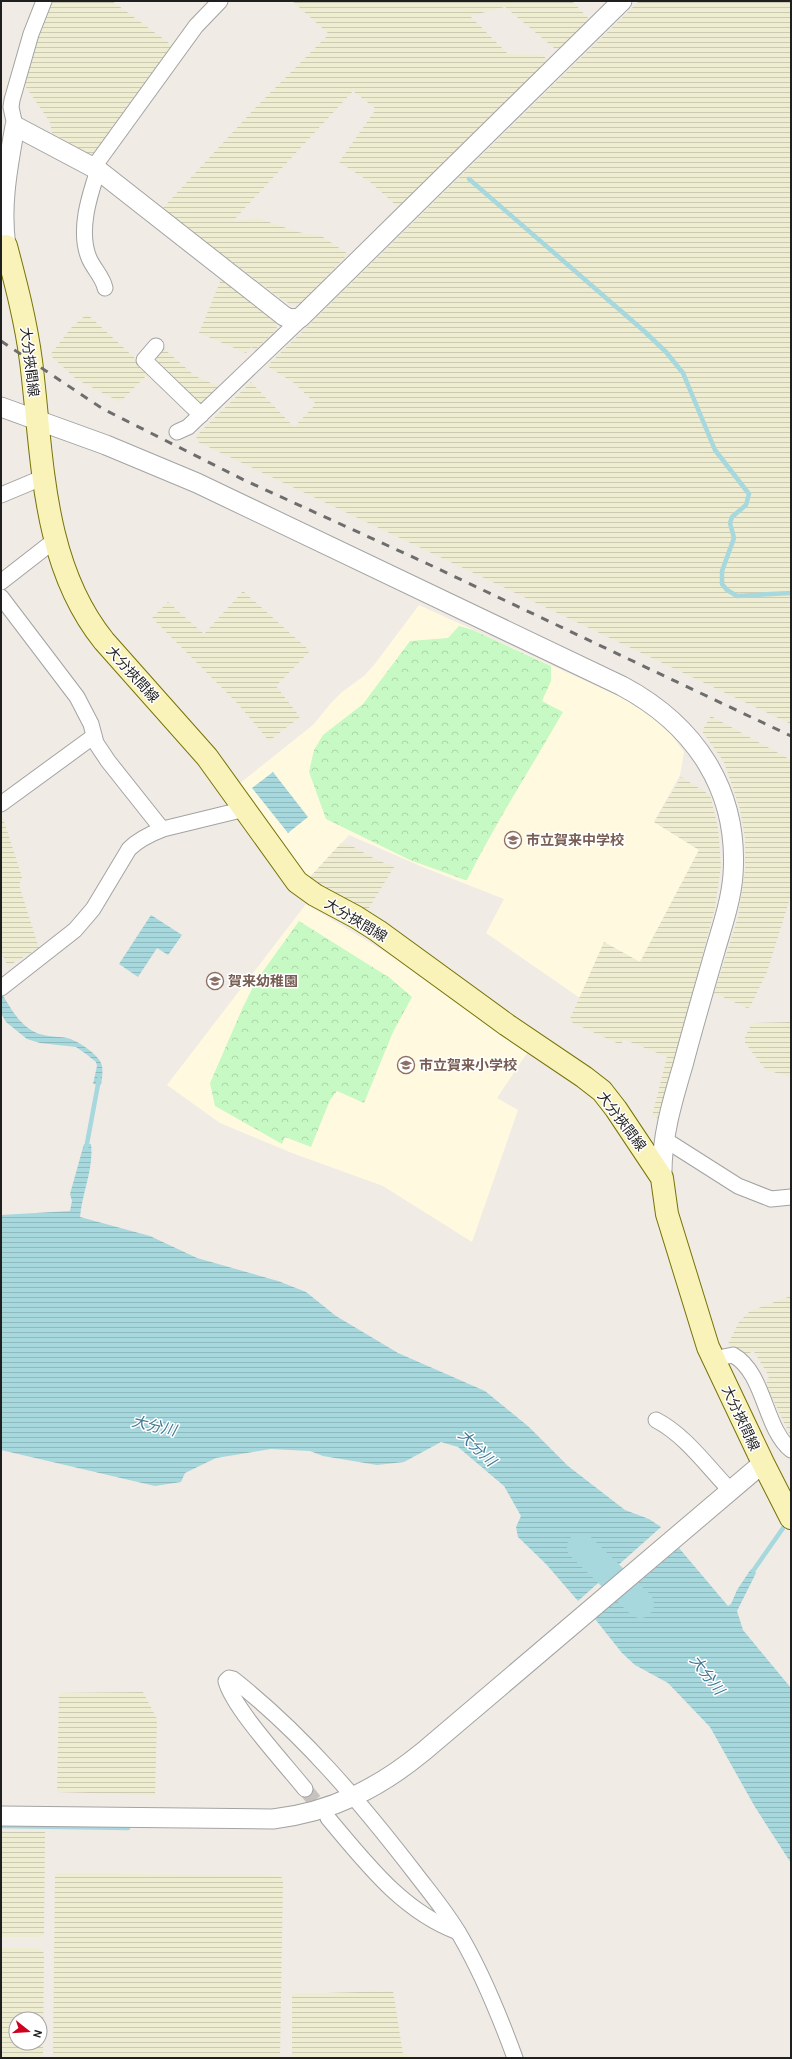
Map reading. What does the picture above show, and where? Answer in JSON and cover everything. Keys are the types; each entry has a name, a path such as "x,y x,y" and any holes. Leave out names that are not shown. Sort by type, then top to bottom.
{"main road":[{"name":"大分挾間線","path":"6,258 28,337 44,477 55,540 59,556 77,598 96,632 207,757 288,872 305,888 378,931 507,1025 592,1083 616,1109 662,1178 664,1199 669,1220 702,1331 763,1463 791,1518"}],"street":[{"path":"6,258 1,203 15,126 12,100 31,34 44,1"},
{"path":"106,288 89,259 84,237 87,208 96,169 103,153 153,87 196,26 220,1"},
{"path":"177,432 188,427 305,315 622,1"},
{"path":"1,104 15,126 96,169 284,316 295,320 305,315"},
{"path":"156,346 144,360 201,415"},
{"path":"1,407 106,445 197,483 622,686 654,705 683,730 709,765 721,791 731,834 733,876 723,922 671,1108 664,1139 662,1178"},
{"path":"1,495 44,477"},
{"path":"1,582 55,540"},
{"path":"1,597 77,697 87,716 94,736 108,761 162,829"},
{"path":"1,804 94,736"},
{"path":"4,986 75,930 93,909 129,849 140,840 162,829 245,809"},
{"path":"664,1139 738,1186 771,1199 791,1197"},
{"path":"714,1359 733,1355 744,1364 752,1375 782,1439 791,1450"},
{"path":"656,1420 667,1425 683,1440 726,1493"},
{"path":"1,1816 274,1819 312,1812 357,1796 398,1772 424,1751 763,1463"},
{"path":"306,1789 236,1701 227,1685 226,1681 229,1678 233,1679 268,1707 357,1796 442,1907 458,1932 502,2023 515,2058"},
{"path":"328,1818 377,1874 407,1903 440,1925 458,1932"}],"shaded area":[{"path":"50,1 112,1 173,46 95,153 91,155 52,133 50,122 23,83"},
{"path":"292,1 572,1 590,20 560,48 554,48 505,7 470,16 508,54 542,55 548,60 398,207 370,182 339,162 376,109 353,91 233,221 257,218 298,232 323,237 348,254 301,303 293,305 284,301 162,209 255,108 329,34"},
{"path":"639,1 791,1 791,724 198,442 196,436 251,382 294,427 316,404 294,383 267,366"},
{"path":"222,277 273,317 276,322 277,329 255,350 251,347 246,353 199,333"},
{"path":"87,314 150,372 120,402 76,379 50,355 71,328"},
{"path":"161,346 195,376 220,387 200,406 149,360"},
{"path":"243,591 310,651 276,686 300,717 269,741 238,704 152,618 168,602 204,634"},
{"path":"419,605 634,703 665,726 684,752 680,775 654,822 699,850 640,962 604,942 580,998 486,933 504,899 425,868 349,835 309,878 284,850 239,784 313,725 342,692 364,676"},
{"path":"711,716 791,760 791,895 767,972 750,1007 747,1008 714,993 738,917 745,870 745,838 740,809 724,762 702,731"},
{"path":"681,777 710,795 718,827 721,866 715,908 659,1118 652,1116 667,1057 623,1039 621,1045 569,1021 604,942 640,962 699,850 654,822"},
{"path":"1,818 3,818 22,877 19,885 39,948 8,966 1,953"},
{"path":"341,843 350,845 375,859 394,867 369,908 364,910 329,893 309,878"},
{"path":"306,904 418,972 529,1050 497,1098 518,1110 472,1242 383,1186 292,1153 220,1123 167,1085"},
{"path":"791,1022 791,1077 766,1070 745,1043 745,1037 752,1023"},
{"path":"791,1296 791,1437 766,1385 769,1376 753,1350 748,1355 728,1344 739,1322 750,1311"},
{"path":"143,1692 157,1719 155,1795 57,1792 59,1693"},
{"path":"1,1831 45,1832 44,1937 1,1937"},
{"path":"58,1873 280,1876 283,1879 280,2058 53,2058 55,1876"},
{"path":"1,1948 38,1948 44,1953 43,2011 8,2011 8,2051 43,2051 43,2058 1,2058"},
{"path":"393,1991 403,2054 420,2058 292,2058 292,1994"}],"green space":[{"path":"459,626 473,630 551,666 551,681 542,701 563,712 478,858 467,880 410,860 326,819 309,772 314,750 323,735 363,704 410,641 448,638"},
{"path":"299,921 390,978 412,997 393,1032 364,1103 337,1091 330,1100 311,1147 285,1137 282,1144 215,1106 210,1083 256,981"}],"water":[{"path":"273,772 308,817 288,833 252,788"},
{"path":"151,915 182,935 168,955 157,948 138,977 119,964"},
{"path":"1,992 17,1018 31,1030 44,1035 71,1039 93,1053 101,1062 102,1066 101,1085 93,1084 97,1066 96,1062 76,1047 40,1043 27,1039 6,1022 1,1013"},
{"path":"84,1144 91,1144 91,1162 80,1217 150,1236 197,1258 278,1281 306,1292 336,1316 398,1353 485,1391 529,1427 568,1466 625,1510 649,1519 661,1527 578,1601 546,1564 518,1537 516,1527 521,1516 504,1486 458,1447 441,1442 404,1462 377,1465 323,1456 310,1451 271,1449 216,1458 185,1473 181,1482 155,1486 1,1450 1,1215 70,1211 72,1201 70,1194"},
{"path":"679,1548 728,1606 731,1604 737,1590 751,1569 756,1573 737,1611 743,1630 791,1688 791,1863 755,1807 710,1727 668,1683 635,1665 622,1653 595,1619"}],"waterway":[{"path":"469,179 644,331 666,352 683,373 715,450 749,494 746,505 732,517 730,523 734,538 722,571 722,584 727,590 737,596 791,593"},
{"path":"86,1149 99,1079"},
{"path":"753,1571 788,1521"},
{"name":"大分川","path":"581,1547 640,1604"},
{"path":"1,1826 128,1828"}],"tunnel":[{"path":"305,1789 327,1816"}],"railway":[{"path":"1,341 103,409 244,480 428,564 791,736"}],"place":[{"name":"市立賀来中学校","path":"513,840"},
{"name":"賀来幼稚園","path":"215,981"},
{"name":"市立賀来小学校","path":"406,1065"}]}
